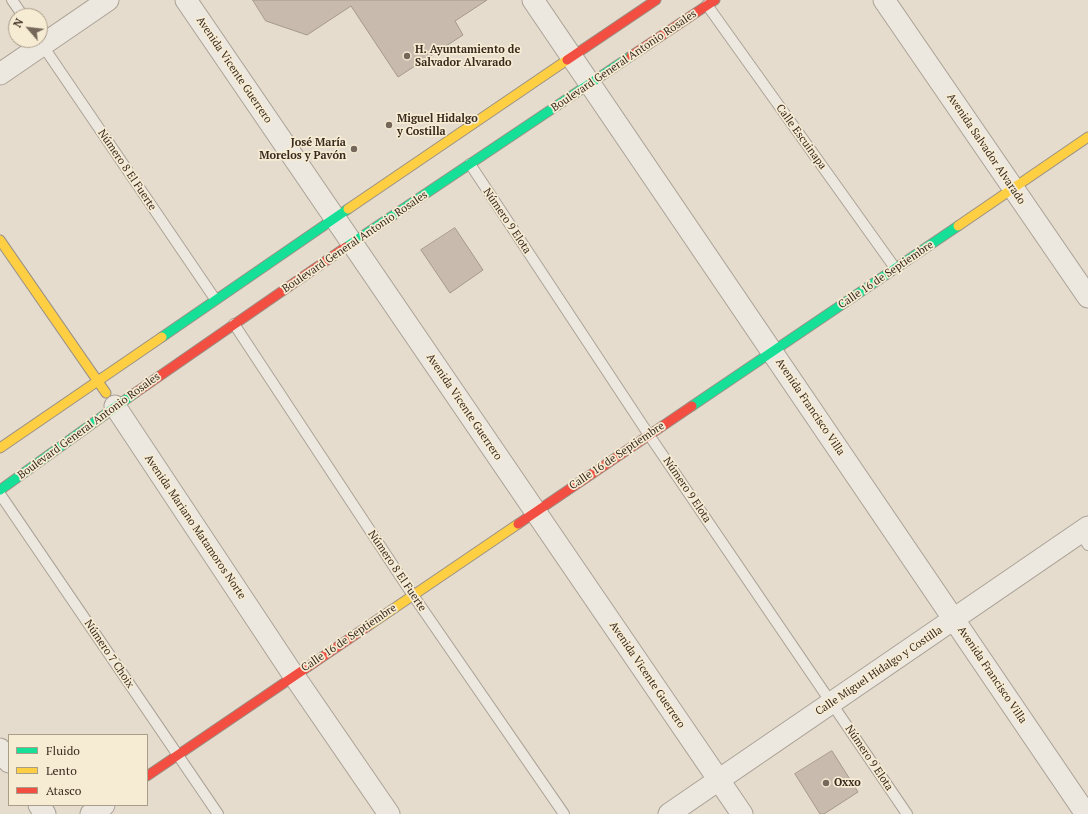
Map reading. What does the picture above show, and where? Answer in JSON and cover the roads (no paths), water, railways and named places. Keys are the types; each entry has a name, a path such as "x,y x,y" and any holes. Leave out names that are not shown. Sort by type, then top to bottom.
{"street":[{"path":"48,38 108,0"},
{"name":"Avenida Vicente Guerrero","path":"186,0 742,814"},
{"name":"Avenida Francisco Villa","path":"533,0 1086,814"},
{"path":"0,448 215,299 336,219 656,0"},
{"name":"Avenida Salvador Alvarado","path":"884,0 1088,297"},
{"name":"Boulevard General Antonio Rosales","path":"0,490 115,406 234,324 711,3"},
{"path":"0,74 33,48"},
{"name":"Calle 16 de Septiembre","path":"148,775 1088,137"},
{"name":"Avenida Mariano Matamoros Norte","path":"0,240 115,406 294,676 389,814"},
{"name":"Calle Miguel Hidalgo y Costilla","path":"669,814 954,619 1085,535"},
{"path":"0,749 8,761"},
{"path":"91,814 103,806"}],"lane":[{"name":"Calle Escuinapa","path":"711,3 895,268"},
{"name":"Número 8 El Fuerte","path":"45,48 215,299"},
{"name":"Número 9 Elota","path":"470,164 649,435 908,814"},
{"name":"Número 8 El Fuerte","path":"234,324 413,595 564,814"},
{"name":"Número 7 Choix","path":"0,494 218,814"}],"place":[{"name":"H. Ayuntamiento de Salvador Alvarado","path":"407,56"},
{"name":"Miguel Hidalgo y Costilla","path":"389,125"},
{"name":"José María Morelos y Pavón","path":"354,149"},
{"name":"Oxxo","path":"826,783"}]}
